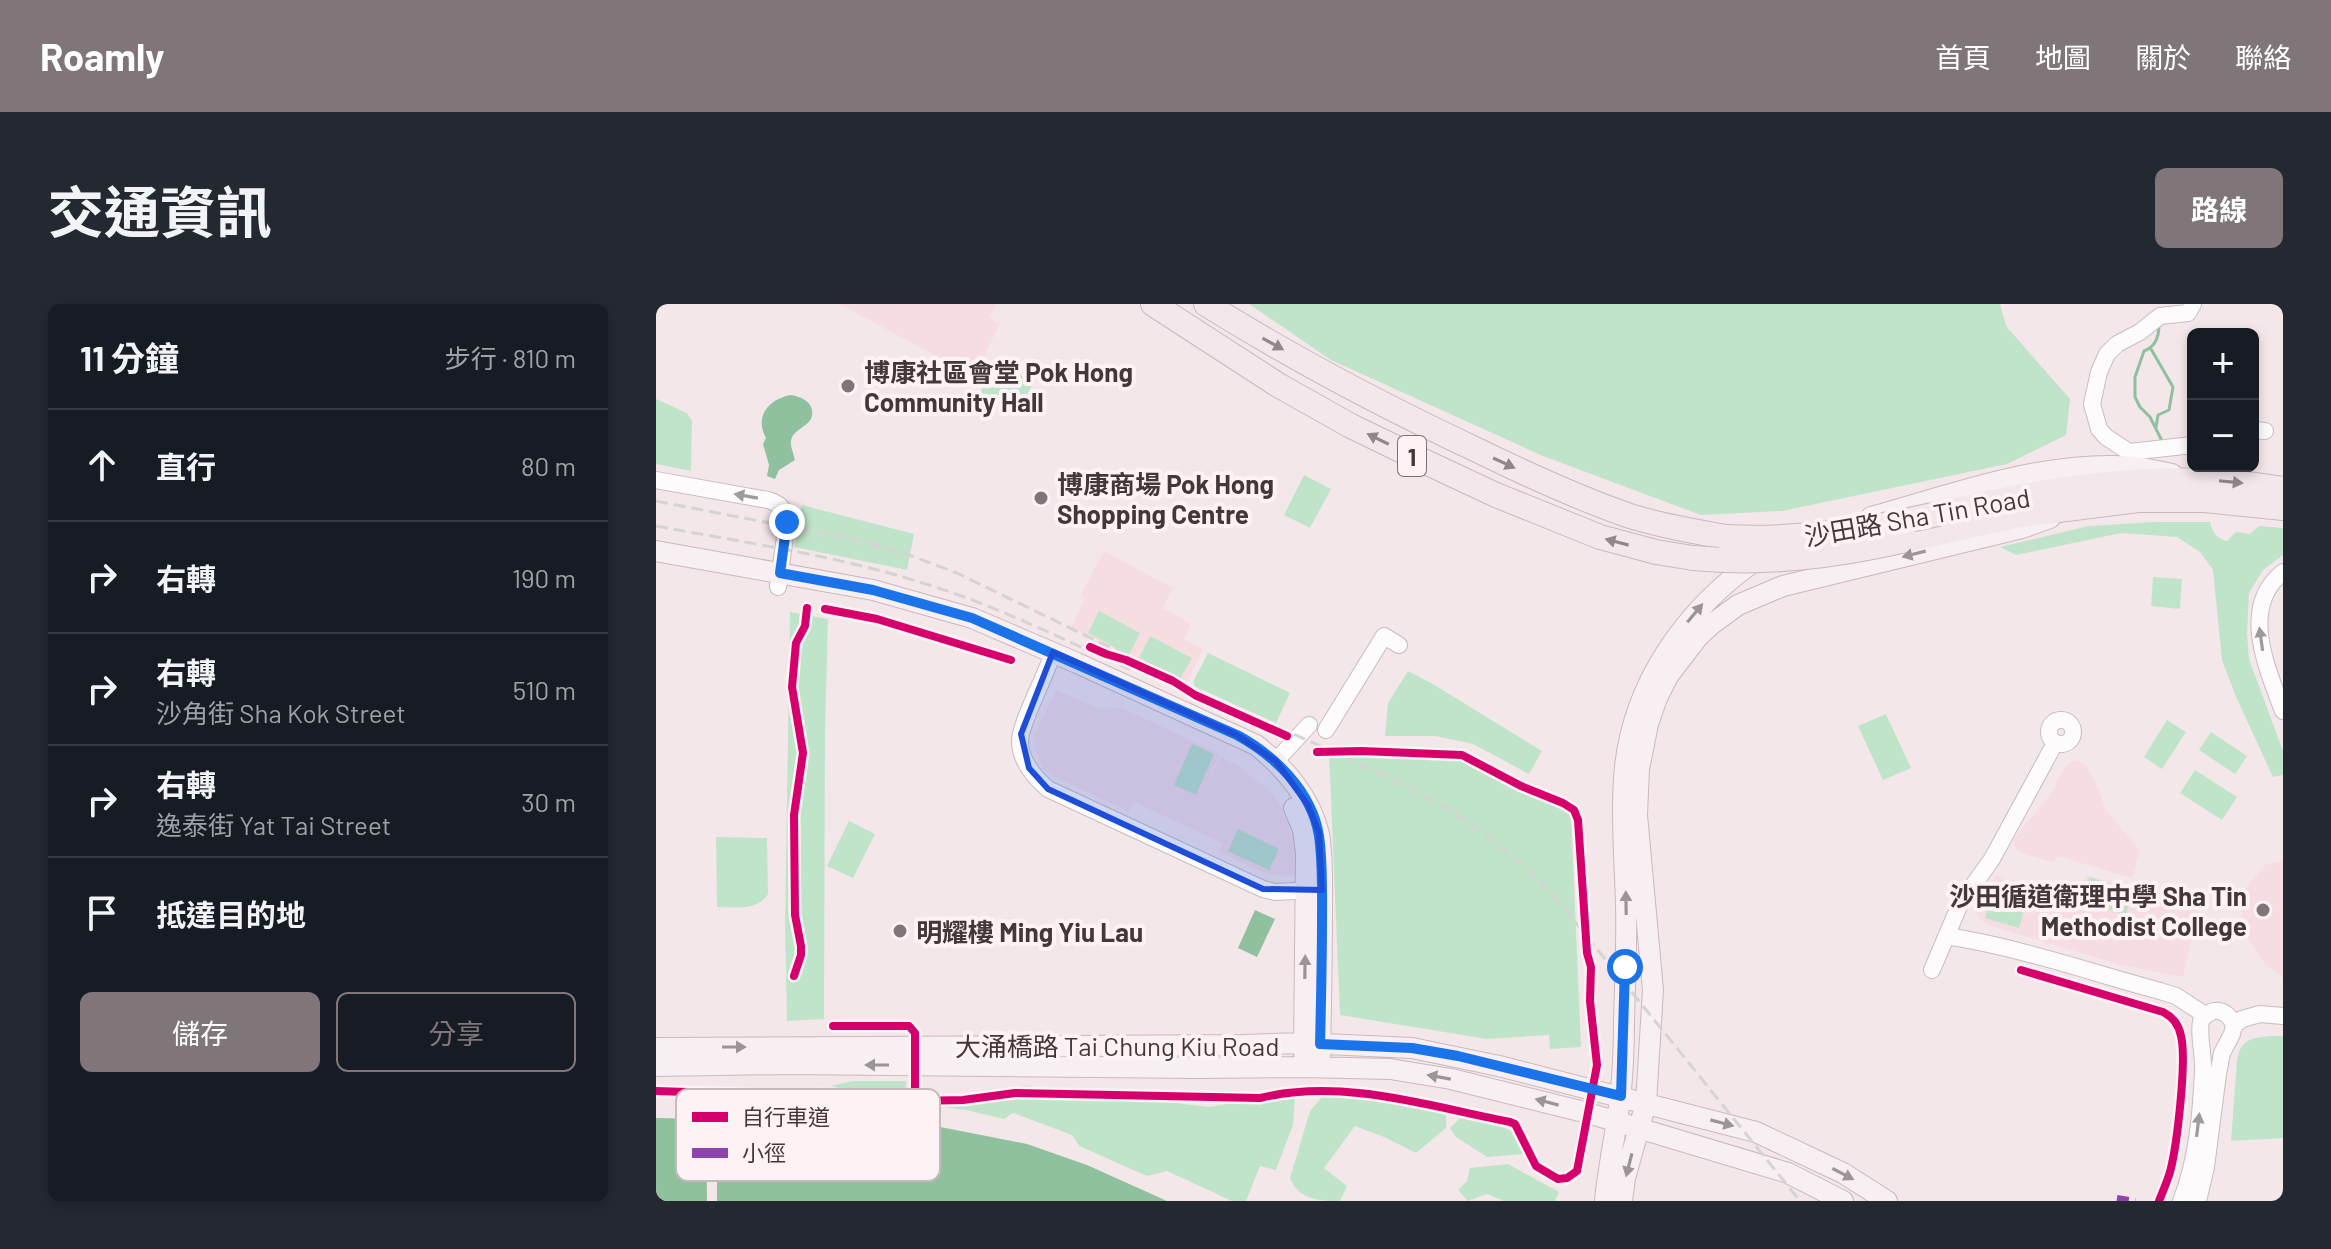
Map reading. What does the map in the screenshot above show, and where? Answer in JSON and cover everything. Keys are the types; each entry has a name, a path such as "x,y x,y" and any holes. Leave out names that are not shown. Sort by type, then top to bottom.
{"highway":[{"name":"沙田路 Sha Tin Road","path":"1153,304 1278,385 1351,426 1496,495 1600,537 1656,552 1693,558 1755,561 1799,559 2019,515 2075,508"},
{"name":"沙田路 Sha Tin Road","path":"1206,304 1365,396 1523,472 1631,516 1725,537 1776,539 1834,534 2081,486 2199,479"},
{"name":"1","path":"2199,479 2283,489"},
{"name":"1","path":"2075,508 2138,500 2180,499 2283,508"}],"main road":[{"path":"1605,1201 1610,1150 1621,1096 1626,915 1623,795 1626,758 1633,725 1648,684 1671,645 1701,605 1741,570 1767,553 1826,529 2026,475 2131,459 2199,479"},
{"path":"1622,1201 1646,1103 1653,990 1639,840 1639,769 1653,709 1676,663 1712,624 1752,598 1783,586 2022,528 2075,508"},
{"path":"656,551 779,580"},
{"path":"656,564 873,590 972,618 1231,747 1266,771 1296,810 1303,830 1314,891"},
{"path":"1051,659 1256,745 1276,761 1308,805 1319,833 1314,891 1312,1067"},
{"name":"大涌橋路 Tai Chung Kiu Road","path":"656,1048 1312,1044 1412,1048 1458,1056 1756,1132 1843,1173 1887,1201"},
{"name":"大涌橋路 Tai Chung Kiu Road","path":"656,1066 787,1064 1390,1069 1451,1079 1617,1121 1788,1173 1843,1201"}],"street":[{"path":"2187,446 2131,459 2099,429 2092,404 2107,354 2117,344 2140,332 2160,316 2188,313 2193,304"},
{"path":"656,480 776,503 787,522 779,580"},
{"path":"2283,572 2264,598 2259,614 2259,632 2283,711"},
{"path":"1326,730 1384,636 1399,645"},
{"path":"1051,659 1020,741 1024,759 1048,789 1263,889 1275,892 1314,891"},
{"path":"1276,761 1309,725"},
{"path":"1932,970 1960,904 1992,859 2055,743"},
{"path":"1946,936 2018,951 2160,991 2176,996 2205,1015"},
{"path":"2181,1201 2193,1162 2198,1121 2203,1071 2200,1024 2205,1015 2220,1010 2230,1016 2232,1031 2222,1053 2206,1167 2198,1201"},
{"path":"2201,1033 2213,1043 2223,1042 2242,1019 2260,1014 2283,1016"}],"highlighted area":[{"path":"1053,652 1237,735 1276,761 1308,805 1319,833 1322,890 1263,889 1048,789 1029,768 1021,734"}],"shaded area":[{"path":"839,304 997,304 989,318 1000,324 982,360 970,368 959,368"},
{"path":"1249,304 2000,304 2006,326 2070,399 2066,435 2007,464 1782,511 1701,515 1543,456 1331,360"},
{"path":"996,362 1034,382 1018,413 980,393"},
{"path":"791,395 807,401 812,416 791,441 795,460 779,470 775,479 767,476 769,465 763,444 766,438 763,416 776,400"},
{"path":"656,399 687,413 692,421 691,471 656,464"},
{"path":"1304,475 1331,489 1310,528 1284,515"},
{"path":"802,505 914,534 907,570 794,547"},
{"path":"2210,522 2220,539 2227,541 2236,532 2250,534 2259,526 2283,528 2283,555 2263,570 2249,593 2247,633 2249,659 2283,751 2283,775 2273,777 2222,660 2213,570 2200,552 2177,537 2121,533 2016,555 2000,547 2089,526"},
{"path":"1104,551 1173,588 1163,608 1191,624 1184,639 1203,649 1187,683 1071,628 1085,598 1081,595"},
{"path":"2153,577 2182,579 2180,609 2151,606"},
{"path":"1099,611 1140,633 1129,655 1088,633"},
{"path":"790,612 828,619 824,1019 787,1021 785,924"},
{"path":"1150,636 1192,658 1180,679 1139,658"},
{"path":"1208,653 1290,693 1276,723 1194,686"},
{"path":"1408,671 1542,751 1529,774 1473,744 1435,736 1385,736 1388,703"},
{"path":"1056,690 1100,709 1122,708 1220,754 1203,790 1221,756 1241,768 1272,793 1282,809 1295,848 1294,873 1290,876 1267,874 1220,852 1223,843 1134,802 1129,812 1043,769 1034,747 1035,734"},
{"path":"1886,714 1911,768 1883,780 1858,726"},
{"path":"2167,720 2186,732 2162,769 2144,757"},
{"path":"2211,732 2247,756 2235,774 2199,750"},
{"path":"1192,744 1214,754 1196,795 1174,785"},
{"path":"1423,750 1465,762 1571,812 1581,1047 1550,1049 1549,1035 1487,1039 1340,1015 1329,752"},
{"path":"2077,760 2093,776 2106,810 2140,851 2132,878 2057,856 2054,863 2019,852 2014,845 2014,839 2052,792 2062,771"},
{"path":"2195,770 2237,797 2222,820 2180,793"},
{"path":"849,821 875,834 853,878 827,866"},
{"path":"1238,829 1279,849 1269,870 1228,851"},
{"path":"716,837 767,838 768,894 758,903 746,907 717,907"},
{"name":"沙田循道衛理中學 Sha Tin Methodist College","path":"2283,861 2283,978 2266,965 2241,929 2243,891 2266,864"},
{"path":"1997,875 2018,890 2067,902 2079,899 2086,875 2199,908 2183,977 2121,965 1991,926 1976,913 1975,904"},
{"path":"2089,877 2133,891 2126,915 2082,901"},
{"path":"1991,896 2025,906 2019,928 1985,918"},
{"path":"1255,910 1275,919 1257,957 1238,948"},
{"path":"2283,1036 2283,1138 2231,1141 2237,1060 2241,1047 2249,1040"},
{"path":"853,1081 906,1081 906,1089 842,1089 831,1086"},
{"path":"1024,1086 1210,1107 1263,1103 1295,1095 1293,1125 1276,1170 1260,1166 1246,1201 1232,1201 1167,1171 1147,1176 1079,1146 1072,1135 1013,1113 1004,1119 940,1107 940,1094 993,1094"},
{"path":"1323,1096 1367,1096 1446,1112 1446,1128 1416,1153 1355,1126 1324,1168 1347,1186 1340,1201 1310,1198 1299,1191 1290,1178 1310,1111"},
{"path":"1462,1116 1486,1120 1512,1131 1524,1154 1487,1157 1456,1137 1450,1128"},
{"path":"656,1118 676,1118 676,1181 940,1181 940,1127 1027,1144 1087,1165 1167,1201 656,1201"},
{"path":"1508,1164 1559,1192 1555,1201 1504,1201 1487,1194 1468,1201 1458,1190 1467,1181 1470,1168"}],"pier":[{"path":"707,1181 717,1181 717,1201 707,1201"}],"waterway":[{"path":"2159,325 2156,341 2144,351 2135,377 2135,397 2162,441"},
{"path":"2151,349 2173,387 2169,410 2158,415 2156,427"}],"railway":[{"path":"656,501 863,541 957,573 1222,702 1376,771 1465,820 1522,864 1560,903 1800,1201"},
{"path":"656,526 828,558 929,585 1008,614 1136,672"}],"marked path":[{"path":"2117,1198 2135,1201"}],"cycle path":[{"path":"794,976 801,955 795,915 794,815 803,753 792,687 796,643 805,626 807,608"},
{"path":"825,609 877,619 1011,660"},
{"path":"1090,647 1173,681 1195,695 1287,736"},
{"path":"940,1100 1015,1093 1260,1098 1323,1091 1385,1096 1510,1122 1515,1124 1536,1166 1558,1179 1567,1178 1577,1171 1597,1065 1578,820 1574,810 1462,755 1317,752"},
{"path":"2021,970 2163,1012 2177,1025 2183,1048 2180,1103 2173,1160 2159,1201"},
{"path":"833,1026 909,1026 915,1033 915,1089"},
{"path":"656,1091 676,1092"}],"place":[{"name":"博康社區會堂 Pok Hong Community Hall","path":"848,386"},
{"name":"博康商場 Pok Hong Shopping Centre","path":"1041,498"},
{"name":"沙田循道衛理中學 Sha Tin Methodist College","path":"2263,910"},
{"name":"明耀樓 Ming Yiu Lau","path":"900,931"}],"route":[{"path":"787,522 780,573 873,590 972,618 1237,735 1276,761 1308,805 1319,833 1322,890 1320,1044 1412,1048 1458,1056 1621,1096 1625,967"}]}
